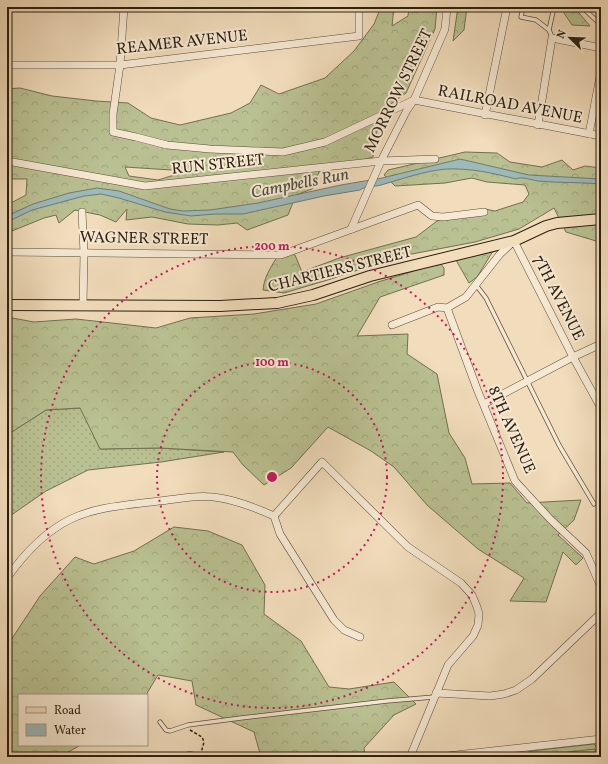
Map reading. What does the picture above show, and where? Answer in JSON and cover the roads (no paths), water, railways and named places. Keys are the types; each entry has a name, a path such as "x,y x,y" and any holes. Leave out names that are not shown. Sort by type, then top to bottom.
{"main road":[{"name":"CHARTIERS STREET","path":"7,305 233,306 276,303 313,295 370,276 514,241 546,226 557,223 601,219"}],"street":[{"path":"124,7 120,65 113,114 113,132 167,145 210,150 283,152 325,142 414,100"},
{"name":"REAMER AVENUE","path":"7,65 120,65 359,36 359,7"},
{"name":"MORROW STREET","path":"351,229 381,162 407,110 414,100 445,29 446,7"},
{"path":"485,115 507,7"},
{"path":"538,125 552,38 601,48"},
{"path":"588,134 601,71"},
{"name":"RAILROAD AVENUE","path":"414,100 485,115 601,136"},
{"name":"RUN STREET","path":"7,161 145,186 381,162 434,159"},
{"path":"351,229 418,205 432,216 443,217 484,212"},
{"path":"82,212 84,253 83,306"},
{"name":"WAGNER STREET","path":"7,252 281,255 351,229"},
{"path":"392,325 438,307 447,308 466,297 500,254 514,241"},
{"name":"7TH AVENUE","path":"514,241 573,357 601,408"},
{"name":"8TH AVENUE","path":"447,308 477,388 515,481 550,519 586,553 601,587"},
{"path":"484,404 573,357 601,344"},
{"path":"274,516 322,462 408,547 461,583 472,595 479,614 478,625 473,636 448,665 410,757"},
{"path":"7,578 33,546 49,532 70,519 89,512 114,507 200,496 219,498 250,505 274,516 280,534 334,620 344,630 360,637"},
{"path":"435,695 490,696 516,690 532,679 601,613"},
{"path":"438,757 601,740"},
{"path":"518,757 520,749"}],"lane":[{"path":"523,7 521,17 536,20 549,30 552,38"},
{"path":"549,30 554,7"},
{"path":"582,7 601,25"},
{"path":"476,285 486,298 559,445 594,504"},
{"path":"160,722 166,730 170,731 183,727 288,712 435,695"}],"water":[{"path":"460,159 529,175 601,179 601,184 546,182 524,178 516,179 481,171 446,169 421,173 360,190 324,196 243,214 191,216 165,212 101,194 84,196 32,210 7,222 7,216 33,204 69,193 97,188 119,191 170,209 183,211 210,210 258,203 341,185 382,178"}],"water label":[{"name":"Campbells Run","path":"300,184"}]}
